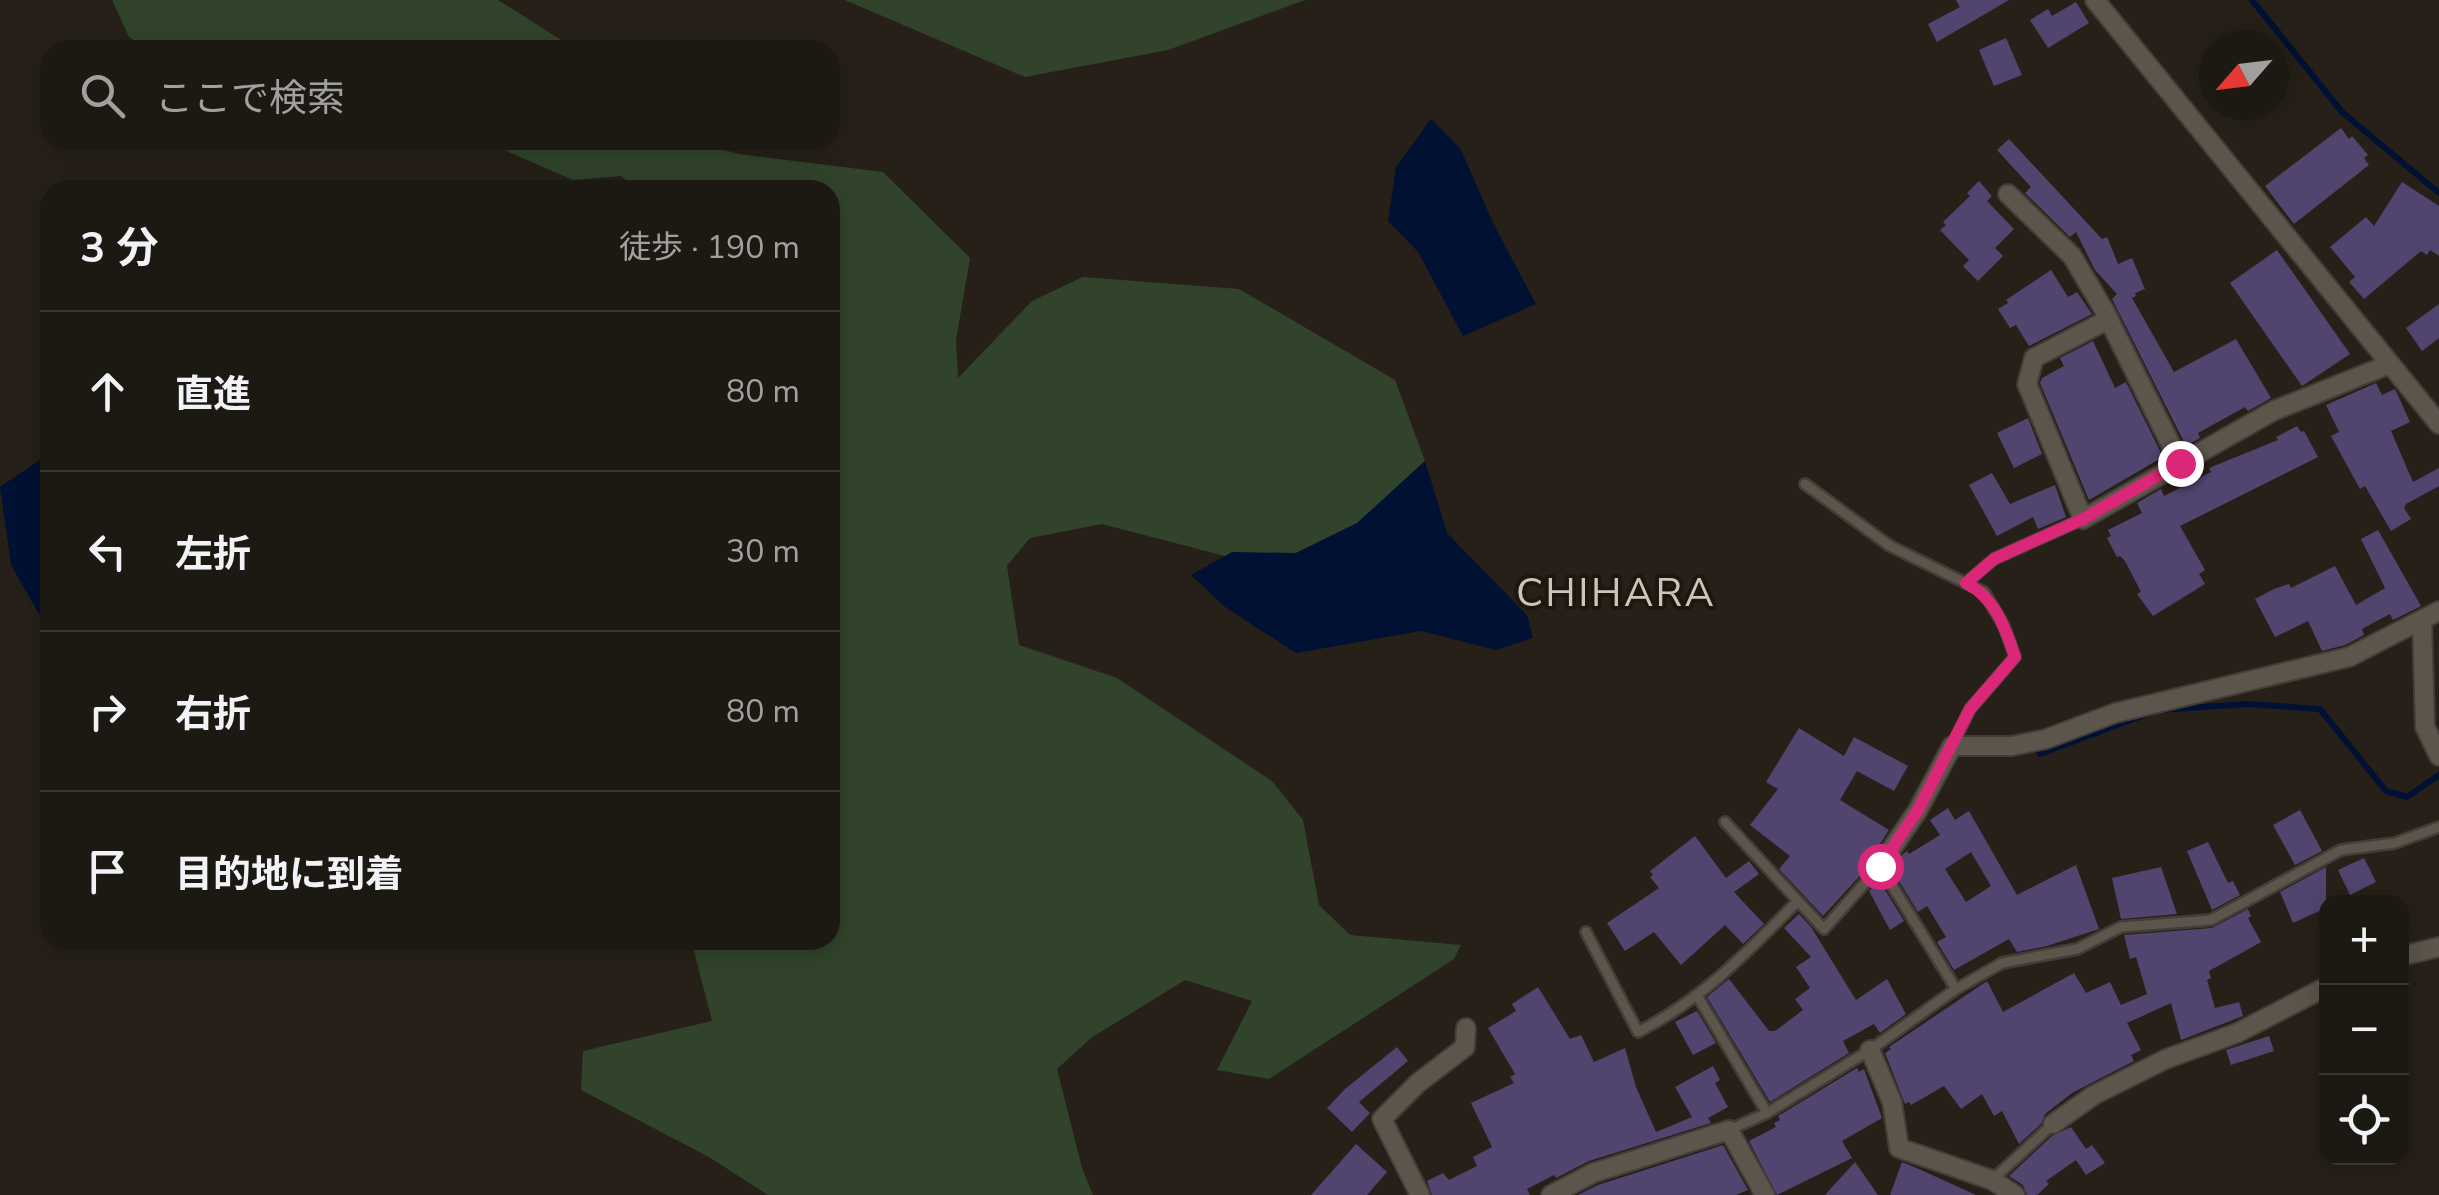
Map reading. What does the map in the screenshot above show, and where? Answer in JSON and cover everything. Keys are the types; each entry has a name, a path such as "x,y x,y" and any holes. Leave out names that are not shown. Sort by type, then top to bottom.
{"street":[{"path":"2095,0 2439,424"},
{"path":"2008,194 2072,256 2109,320 2180,463"},
{"path":"2109,320 2034,358 2027,384 2083,519 2273,412 2390,364"},
{"path":"1880,866 1918,810 1952,746 2012,746 2046,739 2116,713 2349,657 2431,616 2425,727 2439,756"},
{"path":"2409,954 2439,947"},
{"path":"2052,1124 2094,1095 2166,1059 2238,1033 2319,991"},
{"path":"1420,1195 1382,1119 1418,1083 1465,1048 1466,1028"},
{"path":"1870,1050 1892,1102 1899,1148 1992,1180 2014,1195"},
{"path":"1551,1195 1593,1173 1728,1130 1765,1195"}],"lane":[{"path":"1805,484 1890,546 1984,592 2004,626 2015,657 1970,709 1952,746"},
{"path":"1966,583 1994,559 2083,519"},
{"path":"1726,822 1824,929 1880,866 1956,988"},
{"path":"1728,1130 1768,1113 1870,1050 1956,988 2002,963 2077,948 2121,927 2211,920 2341,850 2395,843 2439,827"},
{"path":"1586,932 1638,1032 1698,997 1797,902"},
{"path":"1698,997 1768,1113"},
{"path":"1992,1180 2052,1124"}],"green space":[{"path":"112,0 498,0 561,40 133,40"},
{"path":"845,0 1305,0 1168,50 1025,77"},
{"path":"504,150 724,150 883,172 970,258 956,340 958,378 1032,301 1083,277 1239,289 1395,380 1425,461 1358,523 1296,553 1225,556 1102,524 1030,538 1007,566 1019,645 1117,678 1272,781 1303,820 1319,905 1350,935 1461,945 1454,959 1269,1079 1217,1070 1252,1001 1185,980 1091,1038 1057,1069 1082,1168 1093,1195 768,1195 709,1157 581,1090 583,1051 712,1021 694,950 840,950 840,180 626,180 621,176 573,180"}],"water":[{"path":"1431,119 1460,148 1494,225 1536,304 1463,336 1418,252 1388,221 1396,167"},
{"path":"40,460 40,616 11,565 0,487"},
{"path":"1425,461 1447,533 1527,615 1533,638 1496,650 1421,631 1296,653 1225,607 1191,575 1232,552 1296,553 1357,523"}],"building":[{"path":"1956,0 2009,0 1937,42 1928,24 1960,7"},
{"path":"2076,2 2089,23 2048,48 2030,20 2048,9 2052,16"},
{"path":"2006,38 2022,75 1994,86 1979,50"},
{"path":"2341,128 2368,155 2364,158 2369,165 2294,224 2265,186"},
{"path":"2009,139 2102,239 2107,237 2118,264 2132,258 2145,289 2132,298 2174,372 2236,339 2271,398 2248,411 2245,407 2198,433 2200,438 2186,446 2112,299 2117,294 2095,270 2076,232 2070,237 2025,193 2031,187 1997,150"},
{"path":"1979,181 1992,196 1987,201 2014,229 1995,248 2003,256 1978,281 1963,266 1969,260 1940,230"},
{"path":"2402,182 2439,206 2439,256 2430,250 2427,255 2421,251 2364,299 2349,282 2355,277 2330,247 2366,217 2374,226"},
{"path":"2277,250 2350,354 2302,386 2230,283"},
{"path":"2051,270 2068,297 2077,292 2092,314 2029,346 2016,325 2010,328 1998,309"},
{"path":"2439,304 2439,338 2422,351 2406,328"},
{"path":"2093,341 2115,388 2126,382 2163,457 2089,500 2040,383 2064,366 2060,358"},
{"path":"2376,383 2382,395 2395,389 2410,422 2391,431 2413,482 2439,468 2439,486 2406,504 2404,508 2411,519 2391,531 2365,486 2360,489 2331,436 2339,432 2326,405"},
{"path":"2028,418 2042,454 2014,468 1997,433"},
{"path":"2297,426 2318,457 2180,526 2205,570 2199,574 2205,584 2153,616 2137,594 2141,592 2125,561 2117,557 2107,538 2111,536 2108,530 2142,513 2137,503 2161,489 2164,496 2211,472 2209,468 2278,440 2276,437"},
{"path":"1992,473 2010,504 2055,485 2066,517 2038,529 2033,517 1997,536 1969,485"},
{"path":"2378,530 2421,606 2393,620 2390,614 2362,629 2364,635 2322,651 2308,621 2275,637 2255,599 2274,589 2289,584 2291,588 2335,566 2356,605 2385,588 2361,539"},
{"path":"1799,728 1844,756 1854,737 1908,766 1894,791 1857,771 1840,800 1889,830 1868,867 1823,916 1779,869 1790,856 1750,825 1778,789 1766,782"},
{"path":"1948,808 1955,820 1969,811 2017,895 2076,865 2099,929 2017,952 2009,939 1954,970 1937,942 1946,937 1927,906 1918,912 1892,870 1907,851 1909,854 1940,835 1930,820","holes":["1971,852 1991,886 1966,902 1945,869"]},
{"path":"2300,810 2322,851 2295,865 2273,825"},
{"path":"1695,836 1726,878 1749,861 1759,874 1734,892 1764,924 1743,944 1725,925 1681,965 1654,932 1625,951 1607,923 1659,888 1650,871"},
{"path":"2208,842 2228,883 2233,881 2240,895 2212,910 2187,851"},
{"path":"2364,858 2376,882 2350,895 2338,870"},
{"path":"2161,867 2177,914 2121,919 2112,878"},
{"path":"2326,867 2326,895 2319,895 2319,911 2293,923 2280,892"},
{"path":"1879,880 1904,921 1890,930 1869,891"},
{"path":"2248,909 2248,918 2261,942 2209,971 2211,978 2207,980 2215,1008 2239,1002 2243,1016 2181,1040 2171,1003 2127,1023 2141,1050 2131,1055 2134,1061 2072,1093 2045,1114 2041,1124 2019,1144 2002,1111 1994,1116 1982,1094 1961,1109 1944,1086 1911,1105 1905,1104 1885,1053 1889,1047 1987,981 2003,1012 2074,973 2086,993 2110,982 2121,1005 2147,994 2136,957 2130,959 2124,935 2212,928"},
{"path":"1799,914 1856,1000 1887,979 1906,1014 1880,1033 1874,1024 1843,1041 1849,1053 1770,1102 1707,997 1729,979 1769,1031 1775,1031 1803,1010 1795,999 1810,988 1796,967 1811,957 1784,928"},
{"path":"1538,987 1570,1039 1581,1035 1594,1062 1625,1048 1636,1087 1656,1132 1692,1117 1675,1087 1713,1066 1720,1080 1715,1083 1728,1107 1708,1118 1711,1123 1589,1161 1556,1178 1554,1175 1527,1189 1530,1195 1432,1195 1427,1181 1443,1173 1449,1180 1477,1166 1473,1157 1492,1147 1471,1103 1514,1083 1510,1077 1515,1074 1488,1028 1516,1011 1512,1004"},
{"path":"1697,1011 1716,1043 1693,1055 1675,1022"},
{"path":"2269,1036 2274,1051 2231,1065 2226,1050"},
{"path":"1397,1047 1408,1061 1359,1102 1370,1113 1352,1132 1327,1108"},
{"path":"1857,1068 1859,1072 1864,1069 1882,1118 1842,1141 1852,1158 1777,1195 1749,1141 1776,1127 1778,1116"},
{"path":"2071,1127 2086,1149 2092,1145 2105,1163 2086,1175 2076,1160 2046,1181 2049,1184 2037,1195 2027,1195 2023,1185 2009,1176 2052,1136"},
{"path":"1356,1144 1387,1172 1367,1195 1311,1195"},
{"path":"1723,1145 1748,1190 1736,1195 1578,1195 1598,1185"},
{"path":"1855,1162 1878,1195 1825,1195"},
{"path":"1902,1162 1921,1170 1976,1195 1890,1195"}],"waterway":[{"path":"2252,0 2342,112 2439,193"},
{"path":"2040,754 2158,710 2247,704 2320,709 2386,791 2407,797 2439,775"}],"district":[{"name":"CHIHARA","path":"1616,592"}],"route":[{"path":"1880,866 1918,810 1970,709 2015,657 2004,626 1984,592 1966,583 1994,559 2083,519 2180,463"}]}
